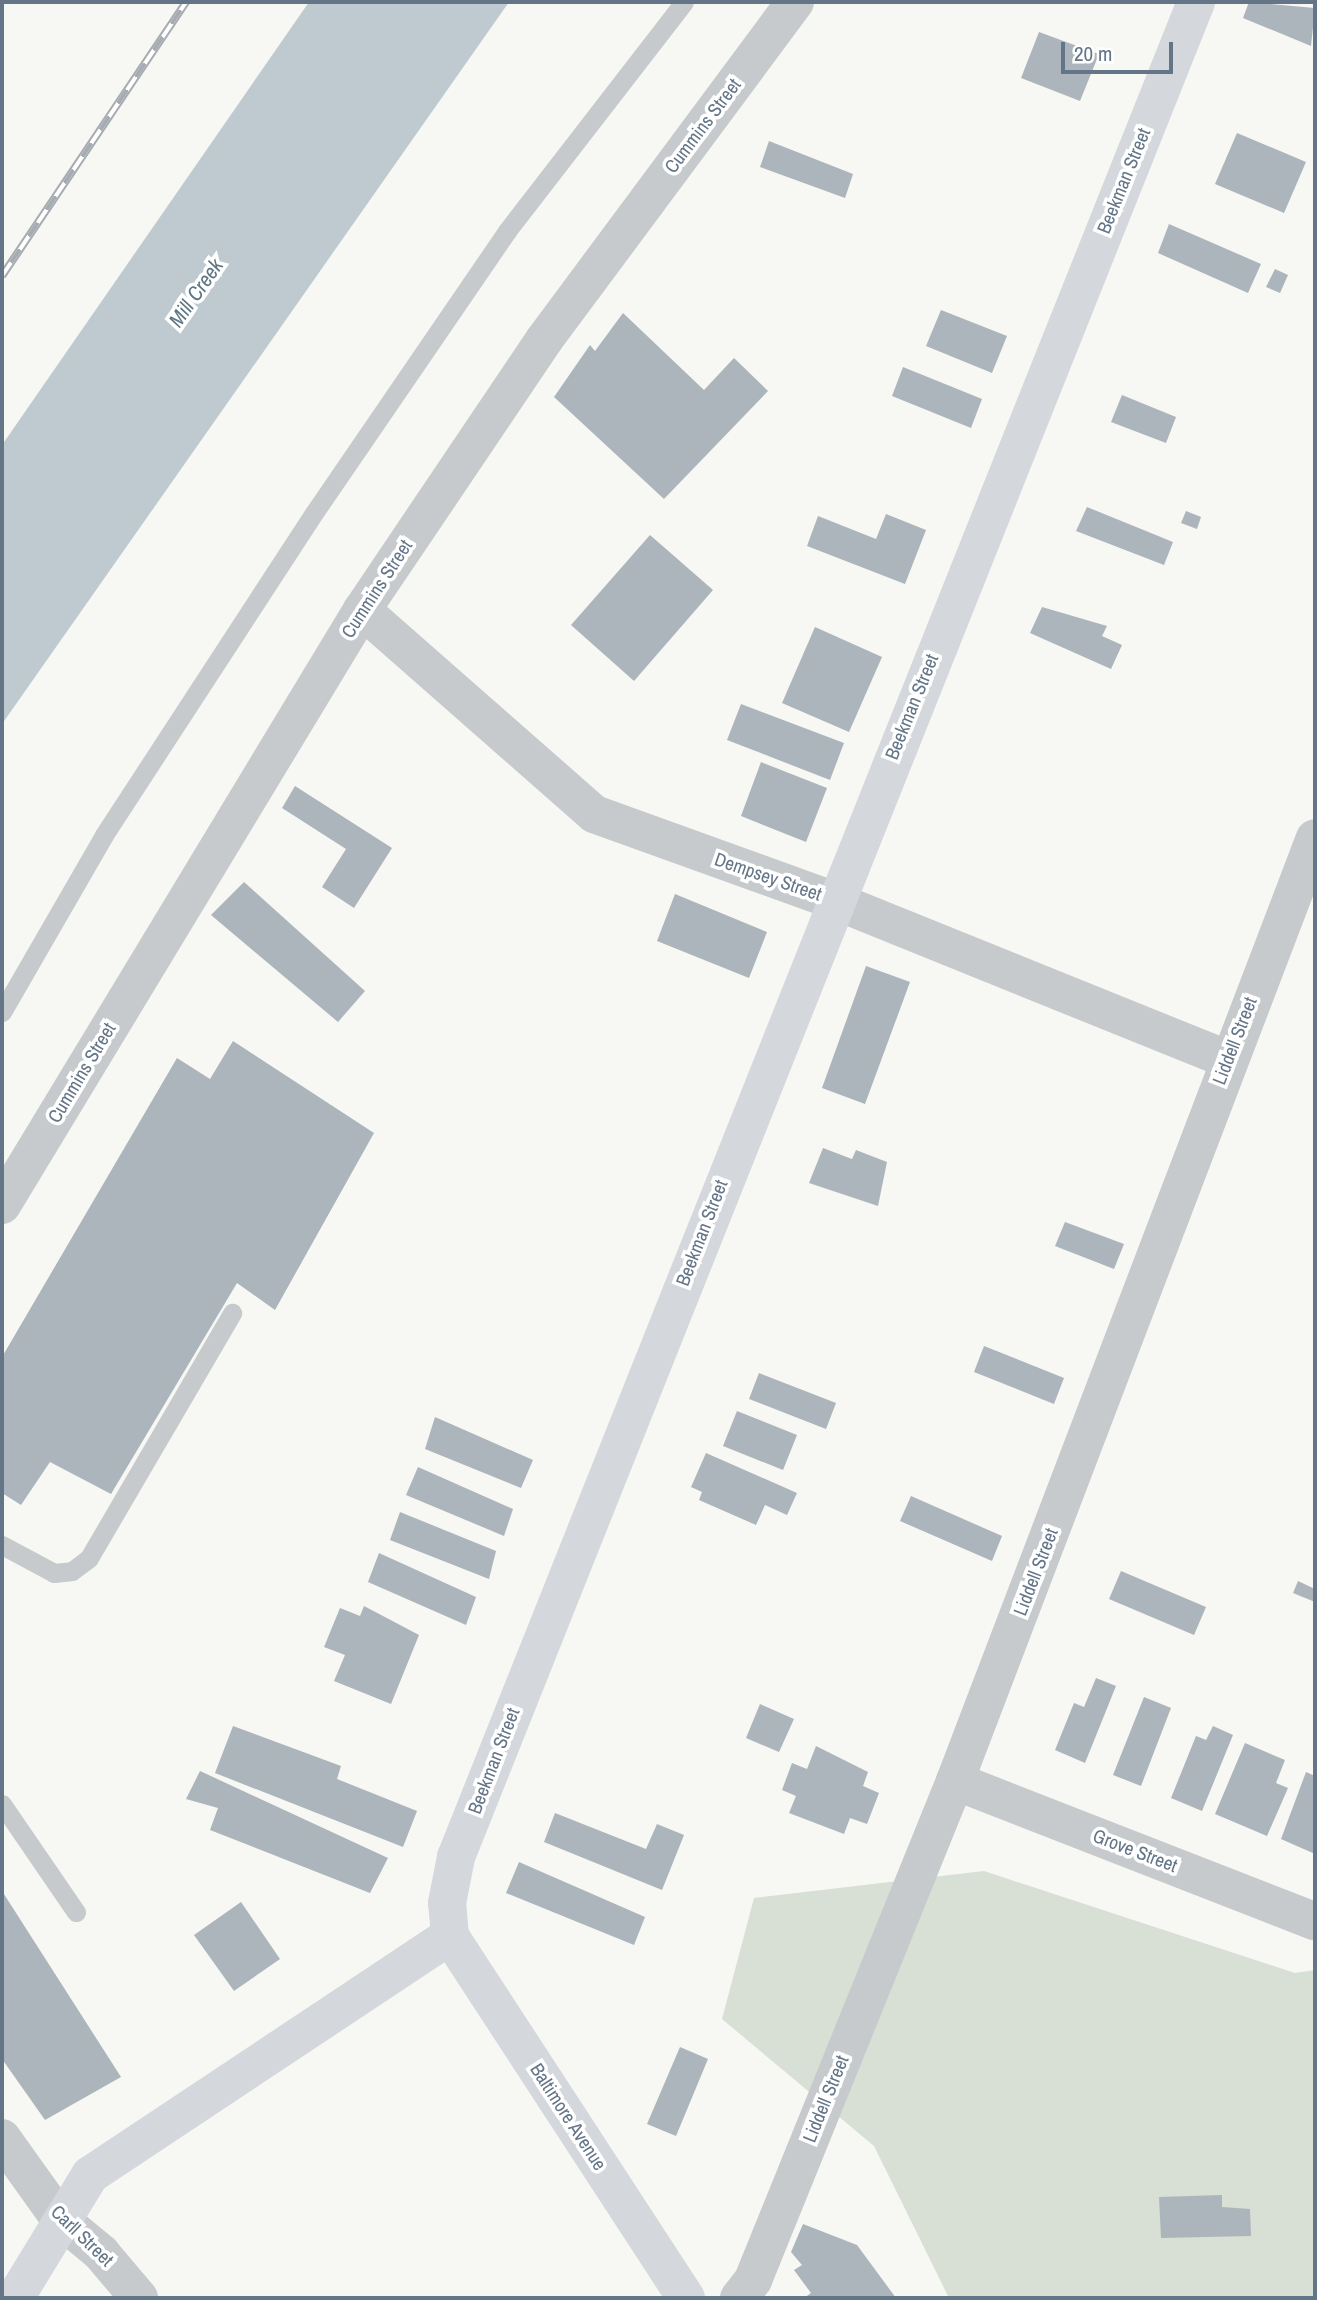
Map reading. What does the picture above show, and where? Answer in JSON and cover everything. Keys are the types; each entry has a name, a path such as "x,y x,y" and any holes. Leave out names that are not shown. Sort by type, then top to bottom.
{"main road":[{"name":"Beekman Street","path":"450,1936 447,1903 456,1857 833,900 1196,2"},
{"path":"15,2298 59,2218 90,2175 450,1936"},
{"name":"Baltimore Avenue","path":"450,1936 686,2298"}],"street":[{"name":"Cummins Street","path":"2,1205 362,610 544,340 795,2"},
{"name":"Dempsey Street","path":"362,610 594,814 833,900 1227,1059"},
{"name":"Liddell Street","path":"739,2298 753,2280 955,1782 1227,1059 1315,838"},
{"name":"Grove Street","path":"955,1782 1315,1921"},
{"name":"Carll Street","path":"2,2138 59,2218 101,2253 139,2298"}],"lane":[{"path":"2,1012 104,835 314,513 506,231 684,2"},
{"path":"2,1545 54,1573 72,1571 89,1558 232,1313"},
{"path":"2,1804 76,1912"}],"shaded area":[{"path":"984,1871 1295,1973 1315,1970 1315,2298 949,2298 874,2146 722,2019 754,1898"}],"water":[{"name":"Mill Creek","path":"309,2 509,2 2,724 2,445"}],"building":[{"path":"1249,2 1315,8 1311,46 1243,18"},
{"path":"1039,32 1099,54 1080,101 1021,78"},
{"path":"1237,133 1306,162 1284,213 1215,184"},
{"path":"769,141 853,174 845,198 760,167"},
{"path":"1169,224 1261,264 1248,293 1158,253"},
{"path":"1275,269 1288,275 1280,293 1266,287"},
{"path":"941,310 1007,336 992,373 926,346"},
{"path":"623,313 704,390 734,358 768,391 664,499 554,397 590,345 595,351"},
{"path":"903,367 982,399 971,428 892,396"},
{"path":"1122,395 1176,417 1166,443 1111,422"},
{"path":"1087,507 1173,542 1164,565 1076,531"},
{"path":"1186,511 1201,517 1197,529 1181,523"},
{"path":"886,514 926,530 905,584 807,546 818,516 876,539"},
{"path":"650,535 713,590 634,681 571,625"},
{"path":"1042,607 1107,626 1102,636 1122,645 1111,669 1030,633"},
{"path":"815,627 882,657 849,732 782,703"},
{"path":"741,704 844,743 830,780 727,740"},
{"path":"761,762 827,788 806,842 741,816"},
{"path":"295,786 392,848 354,908 322,887 346,849 282,808"},
{"path":"244,882 365,991 338,1022 211,915"},
{"path":"675,894 767,932 749,978 657,941"},
{"path":"866,966 910,982 865,1104 822,1088"},
{"path":"233,1041 374,1133 275,1310 237,1283 111,1494 50,1462 21,1505 2,1493 2,1357 177,1058 210,1079"},
{"path":"823,1148 852,1159 856,1150 887,1162 878,1206 809,1183"},
{"path":"1065,1222 1124,1244 1114,1269 1055,1246"},
{"path":"984,1346 1064,1378 1054,1404 974,1372"},
{"path":"759,1373 836,1403 826,1429 749,1399"},
{"path":"737,1411 797,1435 783,1470 723,1446"},
{"path":"435,1417 533,1460 521,1488 425,1449"},
{"path":"706,1453 797,1493 787,1515 765,1505 756,1525 699,1500 702,1492 691,1487"},
{"path":"418,1467 513,1509 504,1536 406,1495"},
{"path":"911,1496 1002,1536 992,1561 900,1521"},
{"path":"400,1512 496,1551 489,1579 390,1540"},
{"path":"379,1553 476,1597 466,1625 368,1582"},
{"path":"1121,1571 1206,1607 1194,1635 1109,1599"},
{"path":"1298,1581 1315,1589 1315,1602 1293,1593"},
{"path":"364,1606 419,1635 391,1704 334,1681 345,1655 324,1647 340,1608 360,1616"},
{"path":"1096,1678 1116,1686 1085,1763 1055,1750 1074,1703 1084,1707"},
{"path":"1144,1697 1171,1708 1141,1786 1113,1775"},
{"path":"760,1704 794,1719 779,1752 746,1738"},
{"path":"233,1726 341,1766 337,1779 417,1811 403,1847 215,1773"},
{"path":"1213,1726 1233,1735 1202,1811 1171,1798 1196,1736 1206,1740"},
{"path":"1245,1743 1285,1760 1276,1783 1288,1788 1267,1836 1215,1814"},
{"path":"816,1746 868,1772 863,1786 879,1793 867,1824 850,1818 844,1834 789,1813 796,1796 782,1790 792,1763 807,1769"},
{"path":"200,1771 388,1858 370,1893 210,1830 218,1808 186,1799"},
{"path":"1306,1772 1315,1776 1315,1854 1281,1839"},
{"path":"555,1813 646,1849 657,1824 684,1835 662,1890 544,1842"},
{"path":"519,1862 645,1917 634,1945 506,1893"},
{"path":"2,1891 121,2077 45,2120 2,2059"},
{"path":"241,1902 280,1959 234,1991 194,1935"},
{"path":"680,2047 708,2059 676,2136 647,2124"},
{"path":"1222,2195 1222,2207 1250,2209 1251,2236 1161,2238 1159,2197"},
{"path":"803,2224 857,2245 896,2298 804,2298 811,2293 794,2270 802,2265 791,2252"}],"railway":[{"path":"2,276 186,2"}]}
